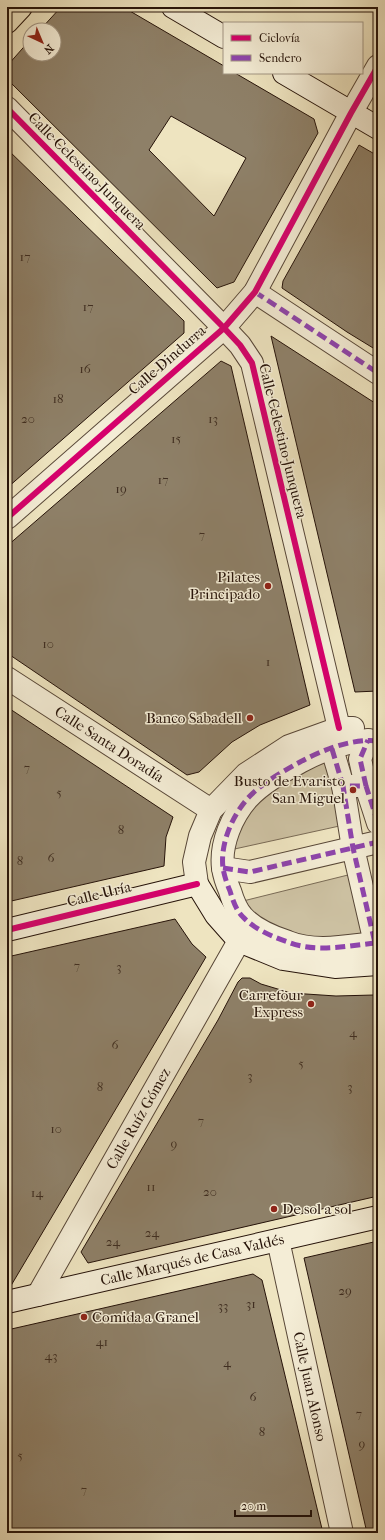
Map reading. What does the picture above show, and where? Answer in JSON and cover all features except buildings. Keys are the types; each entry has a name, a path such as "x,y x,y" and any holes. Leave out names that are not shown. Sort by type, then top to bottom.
{"main road":[{"path":"7,22 21,7"}],"street":[{"path":"173,7 223,37"},
{"name":"Calle Dindurra","path":"7,518 224,328 255,292 351,113 378,66"},
{"path":"286,74 378,128"},
{"name":"Calle Celestino Junquera","path":"7,108 224,328 240,345 252,363 339,728"},
{"path":"255,292 378,373"},
{"name":"Calle Santa Doradía","path":"7,678 211,810"},
{"path":"375,736 339,728 289,746 246,774 211,810 200,836 194,862 197,884 216,915 239,941 283,959 335,967 378,964"},
{"path":"332,749 343,786 353,848 377,942 339,948 313,947 289,943 253,925 243,917 235,907 223,868 224,843 234,818 247,799 256,790 278,775 310,757 332,749 375,736"},
{"path":"375,736 360,759 366,786 378,823"},
{"path":"343,786 366,786"},
{"path":"223,868 250,872 378,842"},
{"name":"Calle Uría","path":"7,930 197,884"},
{"name":"Calle Ruíz Gómez","path":"38,1295 239,941"},
{"name":"Calle Marqués de Casa Valdés","path":"7,1302 378,1217"},
{"name":"Calle Juan Alonso","path":"278,1240 342,1533"}],"shaded area":[{"path":"378,749 378,809 366,753"},
{"path":"325,758 344,825 230,850 240,809"},
{"path":"352,874 370,934 358,940 285,935 239,902"}],"marked path":[{"path":"255,292 378,373"},
{"path":"366,786 360,759 368,740"},
{"path":"375,943 331,948 309,947 288,942 264,932 247,921 234,902 223,868 223,849 228,831 242,805 260,787 272,778 328,749 358,741 378,741"},
{"path":"332,749 343,786"},
{"path":"378,823 366,786 343,786 353,848 375,943 378,942"},
{"path":"223,868 250,872 378,842"}],"cycle path":[{"path":"7,518 224,328 255,292 351,113 378,66"},
{"path":"7,108 224,328 240,345 252,363 339,728"},
{"path":"7,930 197,884"}],"place":[{"name":"Pilates Principado","path":"268,586"},
{"name":"Banco Sabadell","path":"250,718"},
{"name":"Busto de Evaristo San Miguel","path":"353,790"},
{"name":"Carrefour Express","path":"311,1004"},
{"name":"De sol a sol","path":"274,1209"},
{"name":"Comida a Granel","path":"84,1317"}]}
